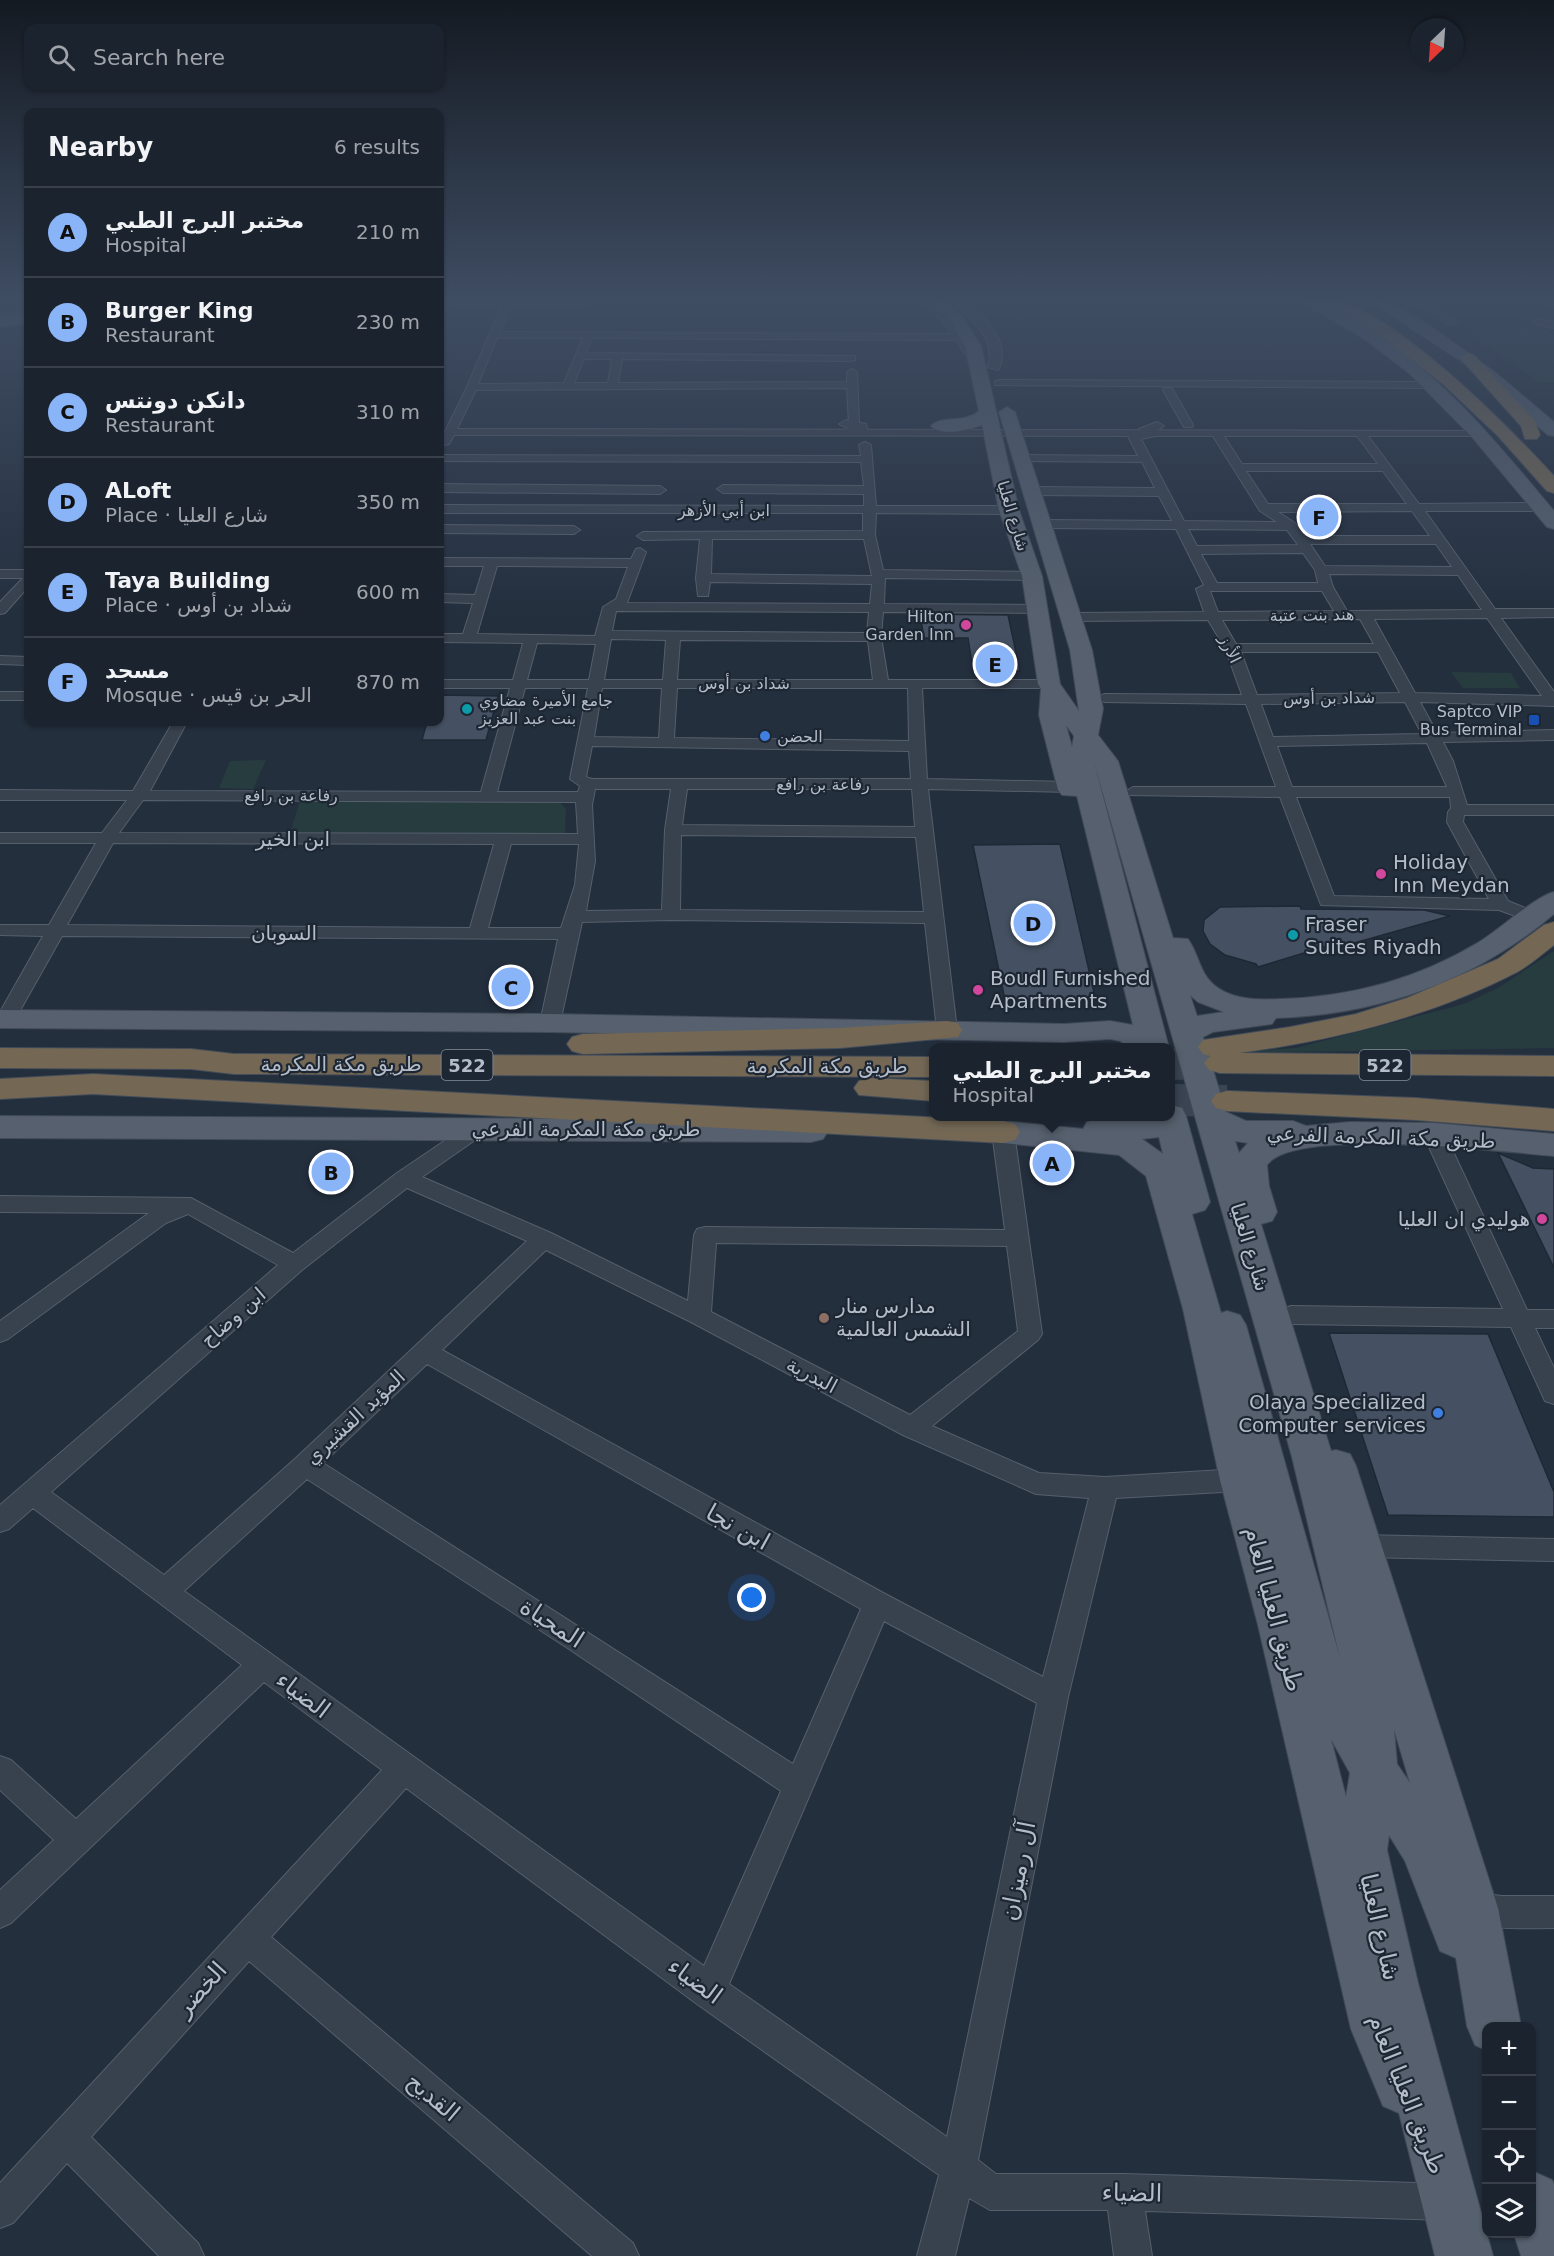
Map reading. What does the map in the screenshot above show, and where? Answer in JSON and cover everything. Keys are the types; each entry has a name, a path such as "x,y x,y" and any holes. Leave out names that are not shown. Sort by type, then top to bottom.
{"highway":[{"path":"1460,403 1501,440 1519,447"},
{"path":"1472,403 1519,447 1554,487"},
{"path":"1496,403 1535,439 1529,424 1510,403"},
{"path":"1202,1086 1290,1036 1362,1022 1418,1004 1508,964 1547,916"},
{"path":"191,1059 304,1051 840,1038 946,1030"},
{"name":"طريق مكة المكرمة","path":"0,1059 191,1059 245,1064 865,1077"},
{"path":"1460,1066 1554,1061"},
{"path":"865,1077 929,1066"},
{"name":"522","path":"1202,1086 1460,1066 1554,1066"},
{"path":"865,1077 929,1088"},
{"name":"طريق مكة المكرمة","path":"0,1083 865,1077"},
{"path":"0,1089 93,1084 1003,1132"},
{"path":"1202,1086 1425,1121 1554,1120"},
{"name":"522","path":"1202,1086 1554,1089"},
{"path":"1425,1121 1554,1114"}],"main road":[{"path":"940,426 981,420 989,403"},
{"name":"شارع العليا","path":"993,403 1047,601 1081,650 1091,709 1081,764 1153,1043"},
{"name":"شارع العليا","path":"994,403 1021,458 1021,500 1042,524 1049,684 1106,760 1202,1086 1319,1665 1339,1709 1374,1770 1423,1844 1452,1911 1482,2025"},
{"path":"1448,403 1554,523"},
{"path":"1524,403 1551,426"},
{"path":"1081,650 1104,698 1184,965 1194,983 1210,996 1258,1009 1351,1002"},
{"path":"1049,684 1051,715 1115,936 1129,996 1126,1006 1109,1021 1064,1034"},
{"name":"طريق مكة المكرمة الفرعي","path":"1547,916 1479,957 1407,988 1351,1002 1206,1023 1202,1086 1241,1132 1371,1133 1425,1121 1554,1144"},
{"path":"3,1019 550,1023 1064,1034 1126,1030 1145,1043"},
{"path":"946,1030 1102,1043"},
{"path":"0,1053 34,1059"},
{"name":"طريق مكة المكرمة الفرعي","path":"1175,1109 1202,1086"},
{"path":"1003,1132 1083,1121"},
{"name":"طريق مكة المكرمة الفرعي","path":"0,1127 1003,1132 1153,1128 1161,1121"},
{"name":"طريق العليا العام","path":"1003,1132 1126,1145 1140,1152 1162,1171 1202,1309 1240,1480 1280,1625 1378,2029 1450,2202"},
{"path":"1371,1133 1278,1142 1257,1153 1251,1160 1250,1178 1360,1546 1473,1908 1493,2022"},
{"name":"شارع العليا","path":"1374,1770 1362,1850 1392,1983 1464,2256"},
{"path":"1536,2212 1550,2256"}],"street":[{"path":"444,443 464,403"},
{"path":"854,403 853,428 867,459 870,490 869,535 878,577 878,608 874,637 881,684"},
{"path":"452,427 853,428 967,403"},
{"path":"1018,403 1157,430 1217,433 1360,433 1473,429"},
{"path":"1176,403 1188,425"},
{"path":"1326,587 1212,587 1134,436 1188,425 1473,429"},
{"path":"452,427 675,433 940,426"},
{"path":"550,1023 586,871 583,741 596,685 604,635 610,607 622,601 638,563 650,510 664,474 675,433"},
{"path":"1217,433 1263,508 1291,526 1321,570 1326,587 1343,615"},
{"path":"1360,433 1417,508 1437,540 1554,702"},
{"path":"444,452 605,474 664,474"},
{"path":"1021,458 1144,459"},
{"path":"444,488 605,474 727,474 867,459"},
{"path":"1238,467 1387,468"},
{"path":"727,474 870,490"},
{"path":"718,510 727,474"},
{"name":"ابن أبي الأزهر","path":"444,509 868,511 1161,492"},
{"path":"1263,508 1541,507"},
{"path":"572,546 581,512 574,510"},
{"path":"1042,524 1180,527 1291,526"},
{"path":"444,530 572,546 638,563"},
{"path":"643,536 869,535"},
{"path":"702,608 706,536"},
{"path":"1193,550 1437,540"},
{"path":"444,562 491,563 572,546"},
{"path":"469,638 491,563"},
{"path":"1321,570 1459,571"},
{"path":"0,574 24,574"},
{"path":"703,578 878,577 1047,601"},
{"path":"0,610 24,584"},
{"name":"الأرز","path":"1212,587 1203,589 1213,617 1232,648 1327,901 1501,905"},
{"path":"444,598 481,599"},
{"name":"هند بنت عتبة","path":"610,607 878,608 1047,601 1213,617 1554,613"},
{"path":"1365,615 1432,737 1457,792 1460,810"},
{"path":"444,638 599,640 604,635 874,637"},
{"path":"666,743 668,683 673,637"},
{"path":"488,795 531,639"},
{"path":"1232,648 1384,648"},
{"path":"0,660 24,661"},
{"path":"915,683 917,784 925,832 946,1030"},
{"name":"شداد بن أوس","path":"444,684 1049,684"},
{"path":"0,696 24,696"},
{"name":"شداد بن أوس","path":"1104,698 1251,700 1410,697 1554,702"},
{"path":"3,1019 58,931 107,838 139,795 178,726"},
{"path":"1268,742 1554,735"},
{"path":"583,741 915,746"},
{"name":"رفاعة بن رافع","path":"0,795 488,795 583,787 680,785 917,784 1070,787"},
{"path":"671,915 673,830 680,785"},
{"path":"1133,792 1457,792"},
{"path":"1547,916 1501,905 1455,822 1456,812 1460,810 1554,810"},
{"path":"673,830 925,832"},
{"name":"ابن الخير","path":"0,838 587,839"},
{"path":"477,934 504,839"},
{"name":"السوبان","path":"0,930 477,934 671,915 935,918"},
{"path":"1425,1121 1554,1394"},
{"name":"ابن وضاح","path":"0,1521 294,1264 405,1178 478,1128"},
{"path":"912,1428 1030,1334 1003,1132"},
{"name":"البدرية","path":"405,1178 543,1239 699,1316 912,1428 1036,1483 1105,1488 1240,1480"},
{"path":"0,1204 191,1206 294,1264"},
{"path":"0,1333 158,1218 191,1206"},
{"path":"699,1316 705,1235 1017,1238"},
{"name":"المؤيد القشيري","path":"164,1592 305,1465 543,1239"},
{"path":"1291,1315 1554,1319"},
{"name":"ابن نجا","path":"425,1352 877,1604 1053,1697"},
{"name":"المحياة","path":"305,1465 576,1638 798,1784"},
{"name":"آل رميزان","path":"936,2256 959,2167 1053,1697 1105,1488"},
{"name":"الضياء","path":"33,1493 403,1769 709,1992 959,2167 990,2192 1124,2192 1450,2202"},
{"path":"1360,1546 1554,1550"},
{"path":"709,1992 877,1604"},
{"path":"0,1912 262,1665"},
{"name":"الخضر","path":"0,2210 403,1769"},
{"path":"0,1770 76,1840"},
{"path":"1473,1908 1501,1912 1554,1912"},
{"name":"القديح","path":"247,1938 620,2256"},
{"path":"67,2138 185,2256"},
{"path":"1124,2192 1133,2256"}],"green space":[{"path":"1451,672 1511,673 1520,688 1463,688"},
{"path":"266,760 253,789 219,788 230,761"},
{"path":"549,800 561,803 566,809 565,836 290,833 300,801"},
{"path":"1554,951 1554,1048 1223,1053 1296,1048 1464,1004 1498,988"}],"building":[{"path":"920,614 1008,615 1020,671 973,670 968,638 924,638"},
{"name":"جامع الأميرة مضاوي بنت عبد العزيز","path":"444,695 498,696 486,740 422,740 426,726 444,726"},
{"path":"1060,844 1096,1001 1005,1000 973,845"},
{"name":"Fraser Suites Riyadh","path":"1300,906 1301,909 1424,910 1450,916 1333,949 1330,945 1258,967 1256,964 1225,955 1210,944 1203,931 1204,920 1220,907"},
{"name":"هوليدي ان العليا","path":"1498,1153 1533,1168 1554,1169 1554,1268"},
{"name":"Olaya Specialized Computer services","path":"1329,1333 1488,1334 1554,1492 1554,1517 1388,1515"}],"tunnel":[{"path":"1175,1064 1216,1063"},
{"path":"1175,1100 1227,1101"}],"place":[{"name":"مسجد","path":"1319,517"},
{"name":"Hilton Garden Inn","path":"966,625"},
{"name":"Taya Building","path":"995,664"},
{"name":"جامع الأميرة مضاوي بنت عبد العزيز","path":"467,709"},
{"name":"Saptco VIP Bus Terminal","path":"1534,720"},
{"name":"الحضن","path":"765,736"},
{"name":"Holiday Inn Meydan","path":"1381,874"},
{"name":"ALoft","path":"1033,923"},
{"name":"Fraser Suites Riyadh","path":"1293,935"},
{"name":"دانكن دونتس","path":"511,987"},
{"name":"Boudl Furnished Apartments","path":"978,990"},
{"name":"مختبر البرج الطبي","path":"1052,1163"},
{"name":"Burger King","path":"331,1172"},
{"name":"هوليدي ان العليا","path":"1542,1219"},
{"name":"مدارس منار الشمس العالمية","path":"824,1318"},
{"name":"Olaya Specialized Computer services","path":"1438,1413"}]}
